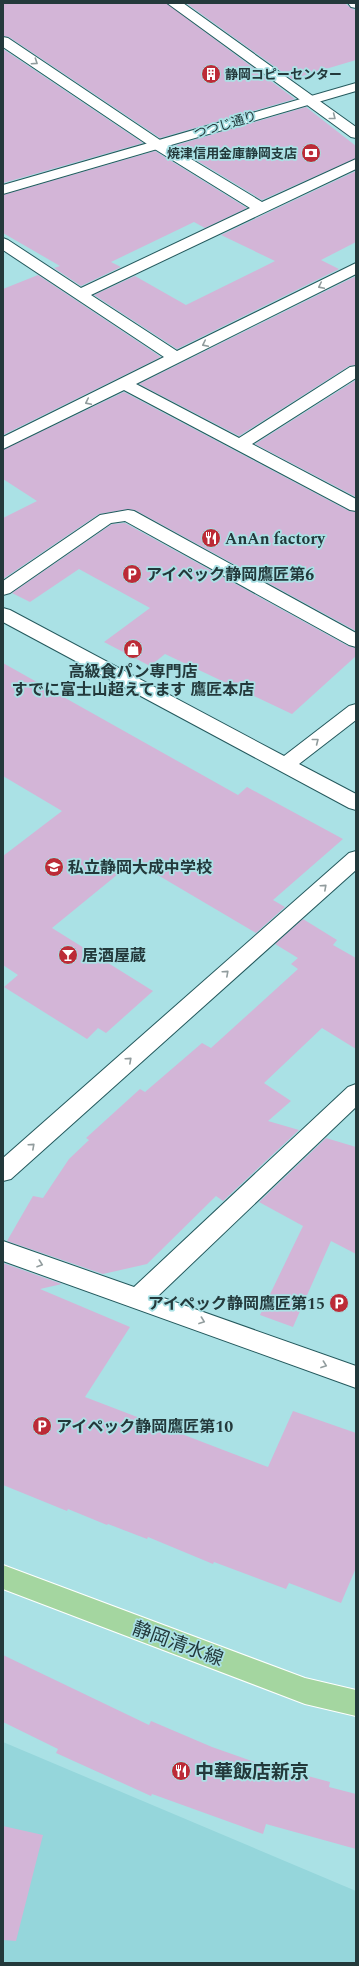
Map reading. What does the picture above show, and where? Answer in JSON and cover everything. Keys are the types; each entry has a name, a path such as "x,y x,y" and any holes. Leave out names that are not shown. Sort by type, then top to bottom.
{"main road":[{"name":"静岡清水線","path":"3,1577 306,1691 356,1703"}],"street":[{"path":"174,3 310,99 356,134"},
{"path":"3,41 158,145 261,208"},
{"name":"つつじ通り","path":"3,190 310,99 356,87"},
{"path":"80,294 356,163"},
{"path":"3,243 176,358"},
{"path":"3,444 356,268"},
{"path":"239,444 356,371"},
{"path":"124,384 356,506"},
{"path":"3,589 106,519 128,515 356,641"},
{"path":"3,614 356,803"},
{"path":"285,765 356,710"},
{"path":"3,1172 356,858"},
{"path":"139,1298 356,1093"},
{"path":"3,1251 139,1298 356,1377"}],"shaded area":[{"path":"3,1742 356,1891 356,1963 3,1963"}],"building":[{"path":"3,3 166,3 295,99 160,138 9,37 3,36"},
{"path":"186,3 344,3 356,11 356,60 292,79"},
{"path":"3,49 143,143 3,183"},
{"path":"306,107 356,146 356,158 262,200 173,146"},
{"path":"155,151 247,208 205,228 194,222 111,262 121,267 81,286 54,268 60,266 3,233 3,195"},
{"path":"356,171 356,242 321,260 339,269 177,349 94,295 135,276 186,305 275,261 221,235"},
{"path":"38,275 161,357 3,435 3,289"},
{"path":"354,277 356,278 356,365 349,366 239,436 139,384"},
{"path":"356,380 356,497 255,444"},
{"path":"124,392 349,511 356,512 356,631 135,510 128,509 99,514 3,579 3,518 37,501 3,479 3,450"},
{"path":"125,523 348,646 356,648 356,656 292,714 165,654 150,666 104,642 150,608 79,569 30,602 12,593 112,524"},
{"path":"3,663 238,795 247,787 343,839 273,900 285,907 256,933 134,861 52,928 153,991 106,1033 98,1028 87,1039 4,987 18,975 3,965 3,856 62,811 3,776"},
{"path":"303,919 337,940 333,945 356,958 356,1049 322,1028 264,1083 291,1101 268,1121 299,1130 223,1201 216,1196 147,1264 103,1274 7,1241 33,1196 43,1198 69,1159 89,1140 86,1138 140,1089 145,1092 202,1043 211,1048 298,969 291,964 298,958 275,944"},
{"path":"326,1138 356,1147 356,1254 331,1241 293,1327 260,1315 303,1226 259,1202"},
{"path":"3,1263 62,1284 40,1289 130,1327 85,1397 268,1467 293,1411 356,1433 356,1568 341,1603 289,1583 286,1589 214,1562 213,1564 148,1537 147,1539 108,1524 107,1525 68,1509 67,1511 3,1485"},
{"path":"3,1655 149,1725 151,1721 212,1747 292,1775 293,1772 330,1782 329,1787 356,1794 356,1849 266,1824 263,1834 152,1794 151,1796 56,1753 58,1749 3,1722"},
{"path":"3,1826 43,1835 16,1941 3,1940"}],"place":[{"name":"静岡コピーセンター","path":"211,74"},
{"name":"焼津信用金庫静岡支店","path":"311,153"},
{"name":"AnAn factory","path":"211,538"},
{"name":"アイペック静岡鷹匠第6","path":"132,574"},
{"name":"高級食パン専門店 すでに富士山超えてます 鷹匠本店","path":"133,649"},
{"name":"私立静岡大成中学校","path":"54,867"},
{"name":"居酒屋蔵","path":"68,955"},
{"name":"アイペック静岡鷹匠第15","path":"339,1303"},
{"name":"アイペック静岡鷹匠第10","path":"42,1426"},
{"name":"中華飯店新京","path":"181,1771"}]}
